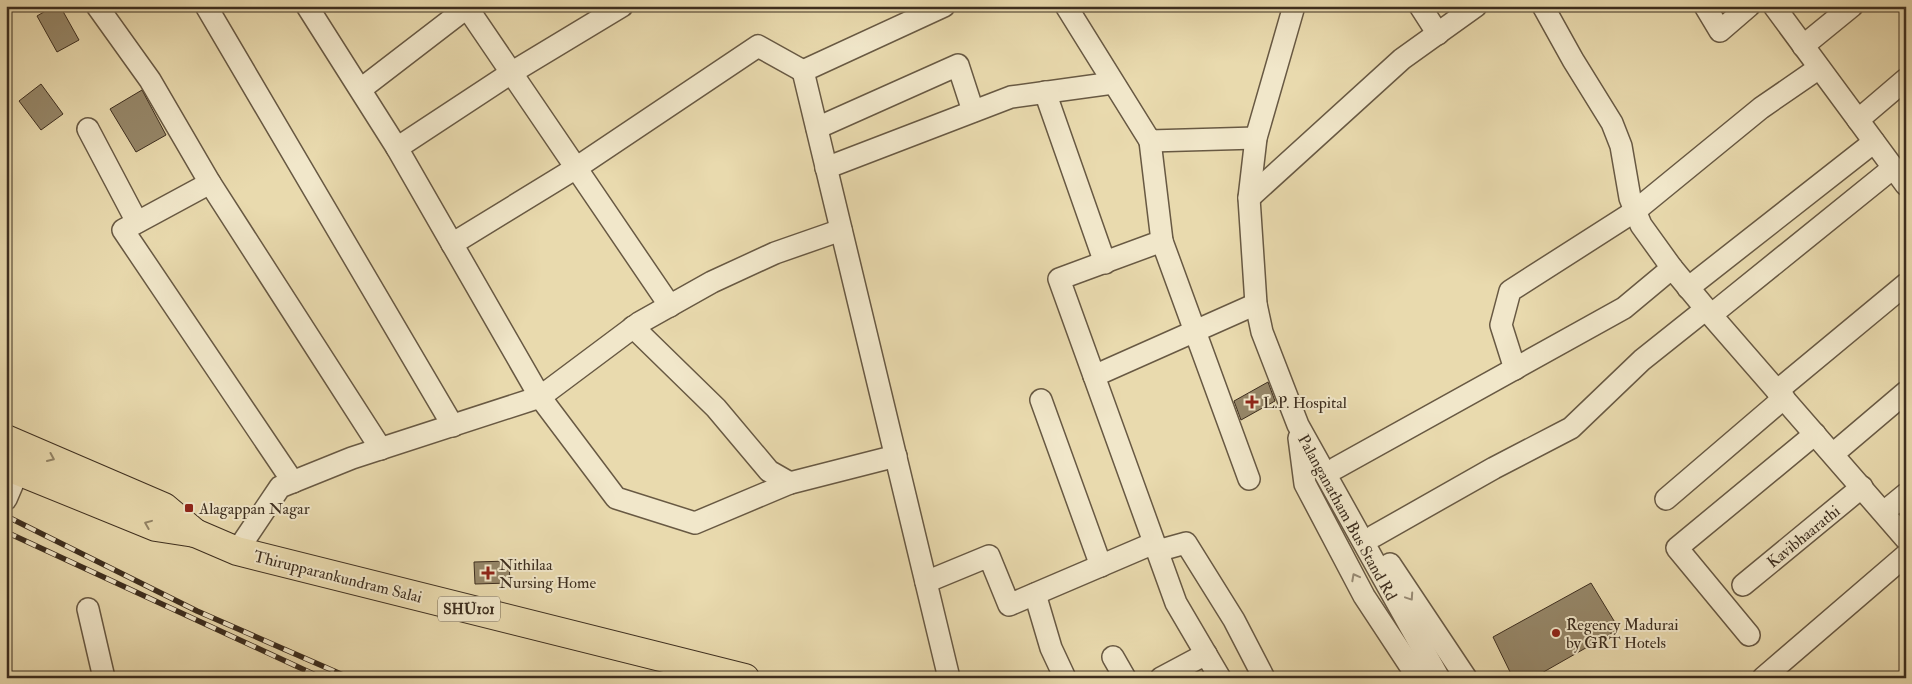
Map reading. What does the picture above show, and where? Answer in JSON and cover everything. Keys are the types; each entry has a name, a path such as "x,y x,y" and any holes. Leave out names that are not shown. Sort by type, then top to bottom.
{"main road":[{"name":"Thirupparankundram Salai","path":"15,456 164,507 195,533 237,551 745,678"}],"street":[{"path":"97,6 150,80 210,183 381,449"},
{"path":"206,6 453,426"},
{"path":"307,6 397,148 540,397 616,498 695,523 790,484 896,456"},
{"path":"397,148 511,73 622,6"},
{"path":"803,71 944,6"},
{"path":"1066,6 1150,141 1162,242 1250,479"},
{"name":"Palanganatham Bus Stand Rd","path":"1294,6 1256,138 1249,198 1256,304 1262,332 1298,425 1439,678"},
{"path":"1420,6 1438,34"},
{"path":"1249,198 1402,59 1476,6"},
{"path":"1543,6 1573,60 1612,123 1620,146 1630,198 1640,225 1688,288 1906,539"},
{"path":"1705,6 1720,30 1749,6"},
{"path":"1374,536 1494,468 1571,428 1642,360 1901,175 1874,142 1774,6"},
{"path":"1804,46 1852,6"},
{"path":"361,89 467,7 670,306"},
{"path":"452,244 576,168 758,46 803,71 949,678"},
{"path":"817,128 958,66 973,111"},
{"path":"1515,369 1501,325 1510,291 1635,211 1761,108 1819,68"},
{"path":"1858,120 1906,79"},
{"path":"826,168 1010,96 1113,83"},
{"path":"1045,92 1105,263"},
{"path":"88,129 137,222"},
{"path":"1150,141 1256,138"},
{"path":"1688,288 1874,142"},
{"path":"210,183 123,230 293,482"},
{"path":"237,551 280,487 352,458 540,397 634,327 712,282 775,253 841,230"},
{"path":"1162,242 1059,279 1176,603 1220,678"},
{"path":"1336,468 1624,308 1672,268"},
{"path":"1666,499 1780,394 1906,284"},
{"path":"1094,376 1256,304"},
{"path":"634,327 716,408 768,471 790,484"},
{"path":"1833,454 1906,392"},
{"path":"1041,400 1101,566"},
{"path":"1298,425 1336,468 1397,577 1466,678"},
{"path":"1298,425 1306,484 1364,596 1418,678"},
{"path":"1749,635 1677,548 1815,434"},
{"path":"6,499 15,456"},
{"name":"Kavibhaarathi","path":"1743,585 1862,487"},
{"path":"1884,512 1906,494"},
{"path":"926,582 989,556 1009,605 1101,566 1155,547 1186,543 1234,620 1264,678"},
{"path":"1763,678 1906,555"},
{"path":"1035,594 1051,648 1065,678"},
{"path":"88,609 104,678"},
{"path":"1161,678 1206,654"},
{"path":"1113,657 1125,678"}],"building":[{"path":"54,6 60,6 79,40 57,52 37,16"},
{"path":"41,84 63,114 41,130 19,101"},
{"path":"142,90 166,135 136,152 110,109"},
{"path":"1268,382 1275,401 1241,420 1234,401"},
{"path":"509,561 510,583 475,584 474,562"},
{"name":"Regency Madurai by GRT Hotels","path":"1591,583 1619,629 1533,678 1513,678 1493,637"}],"railway":[{"path":"6,516 197,611 350,678"},
{"path":"6,532 322,678"}],"place":[{"name":"L.P. Hospital","path":"1252,402"},
{"name":"Alagappan Nagar","path":"189,508"},
{"name":"Nithilaa Nursing Home","path":"488,573"},
{"name":"Regency Madurai by GRT Hotels","path":"1556,633"}]}
